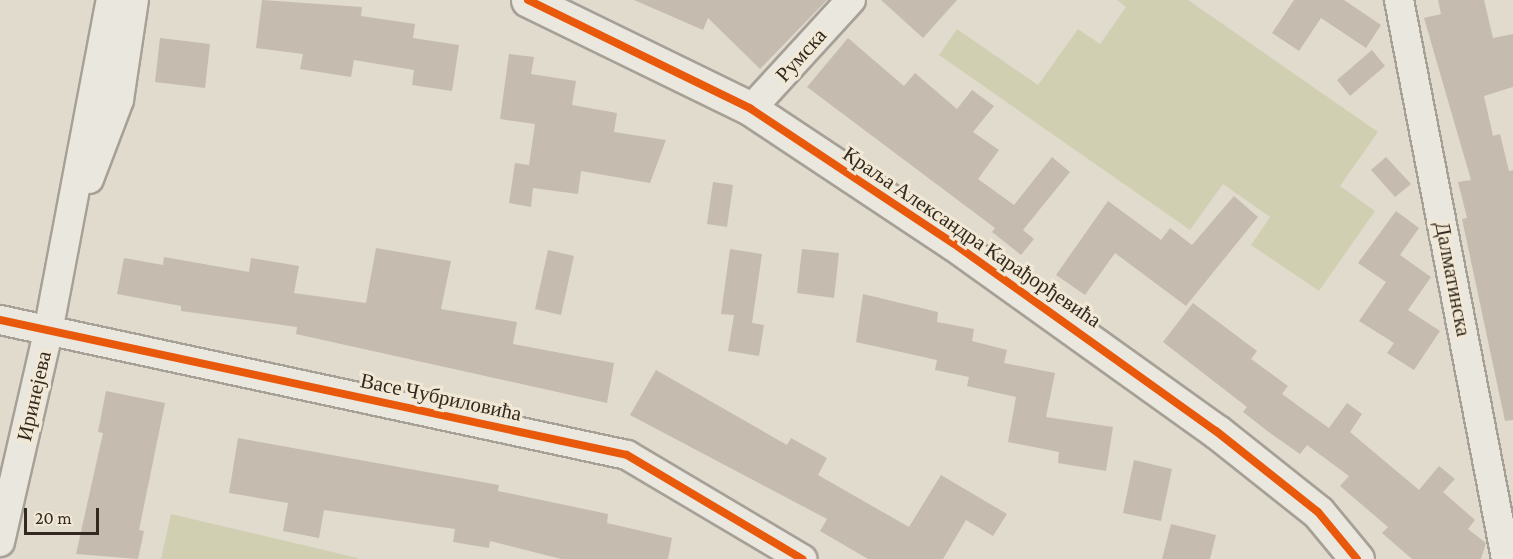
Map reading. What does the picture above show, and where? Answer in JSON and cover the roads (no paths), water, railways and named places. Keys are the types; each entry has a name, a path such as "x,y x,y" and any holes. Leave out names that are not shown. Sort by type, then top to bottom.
{"street":[{"name":"Иринејева","path":"0,542 48,332 111,0"},
{"name":"Иринејева","path":"71,213 119,100 134,0"},
{"name":"Краља Александра Карађорђевића","path":"528,0 751,109 962,250 1216,431 1318,512 1358,559"},
{"name":"Румска","path":"751,109 851,0"},
{"name":"Далматинска","path":"1399,0 1506,559"},
{"name":"Васе Чубриловића","path":"0,320 627,455 802,559"}]}
